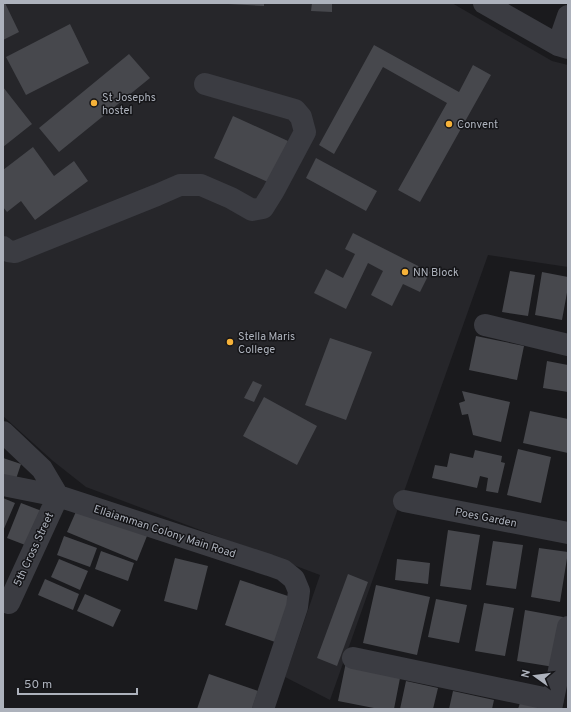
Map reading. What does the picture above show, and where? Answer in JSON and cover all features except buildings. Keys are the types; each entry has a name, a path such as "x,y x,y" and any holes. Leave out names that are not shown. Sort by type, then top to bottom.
{"street":[{"path":"484,3 563,46 568,16"},
{"path":"3,247 8,251 15,252 180,185 201,185 231,198 252,210 263,208 305,132 301,117 295,110 205,84"},
{"path":"485,325 568,345"},
{"path":"3,432 42,469 58,496"},
{"name":"Ellaiamman Colony Main Road","path":"3,485 58,496 270,565 283,570 294,579 299,591 297,607 263,709"},
{"name":"5th Cross Street","path":"6,602 58,496"},
{"name":"Poes Garden","path":"404,501 568,533"},
{"path":"353,658 552,704 568,627"}],"shaded area":[{"name":"Stella Maris College","path":"3,3 452,3 552,61 568,65 568,267 488,255 330,700 285,677 320,575 86,487 53,461 3,416"}],"place":[{"name":"St Josephs hostel","path":"94,103"},
{"name":"Convent","path":"449,124"},
{"name":"NN Block","path":"405,272"},
{"name":"Stella Maris College","path":"230,342"}]}
